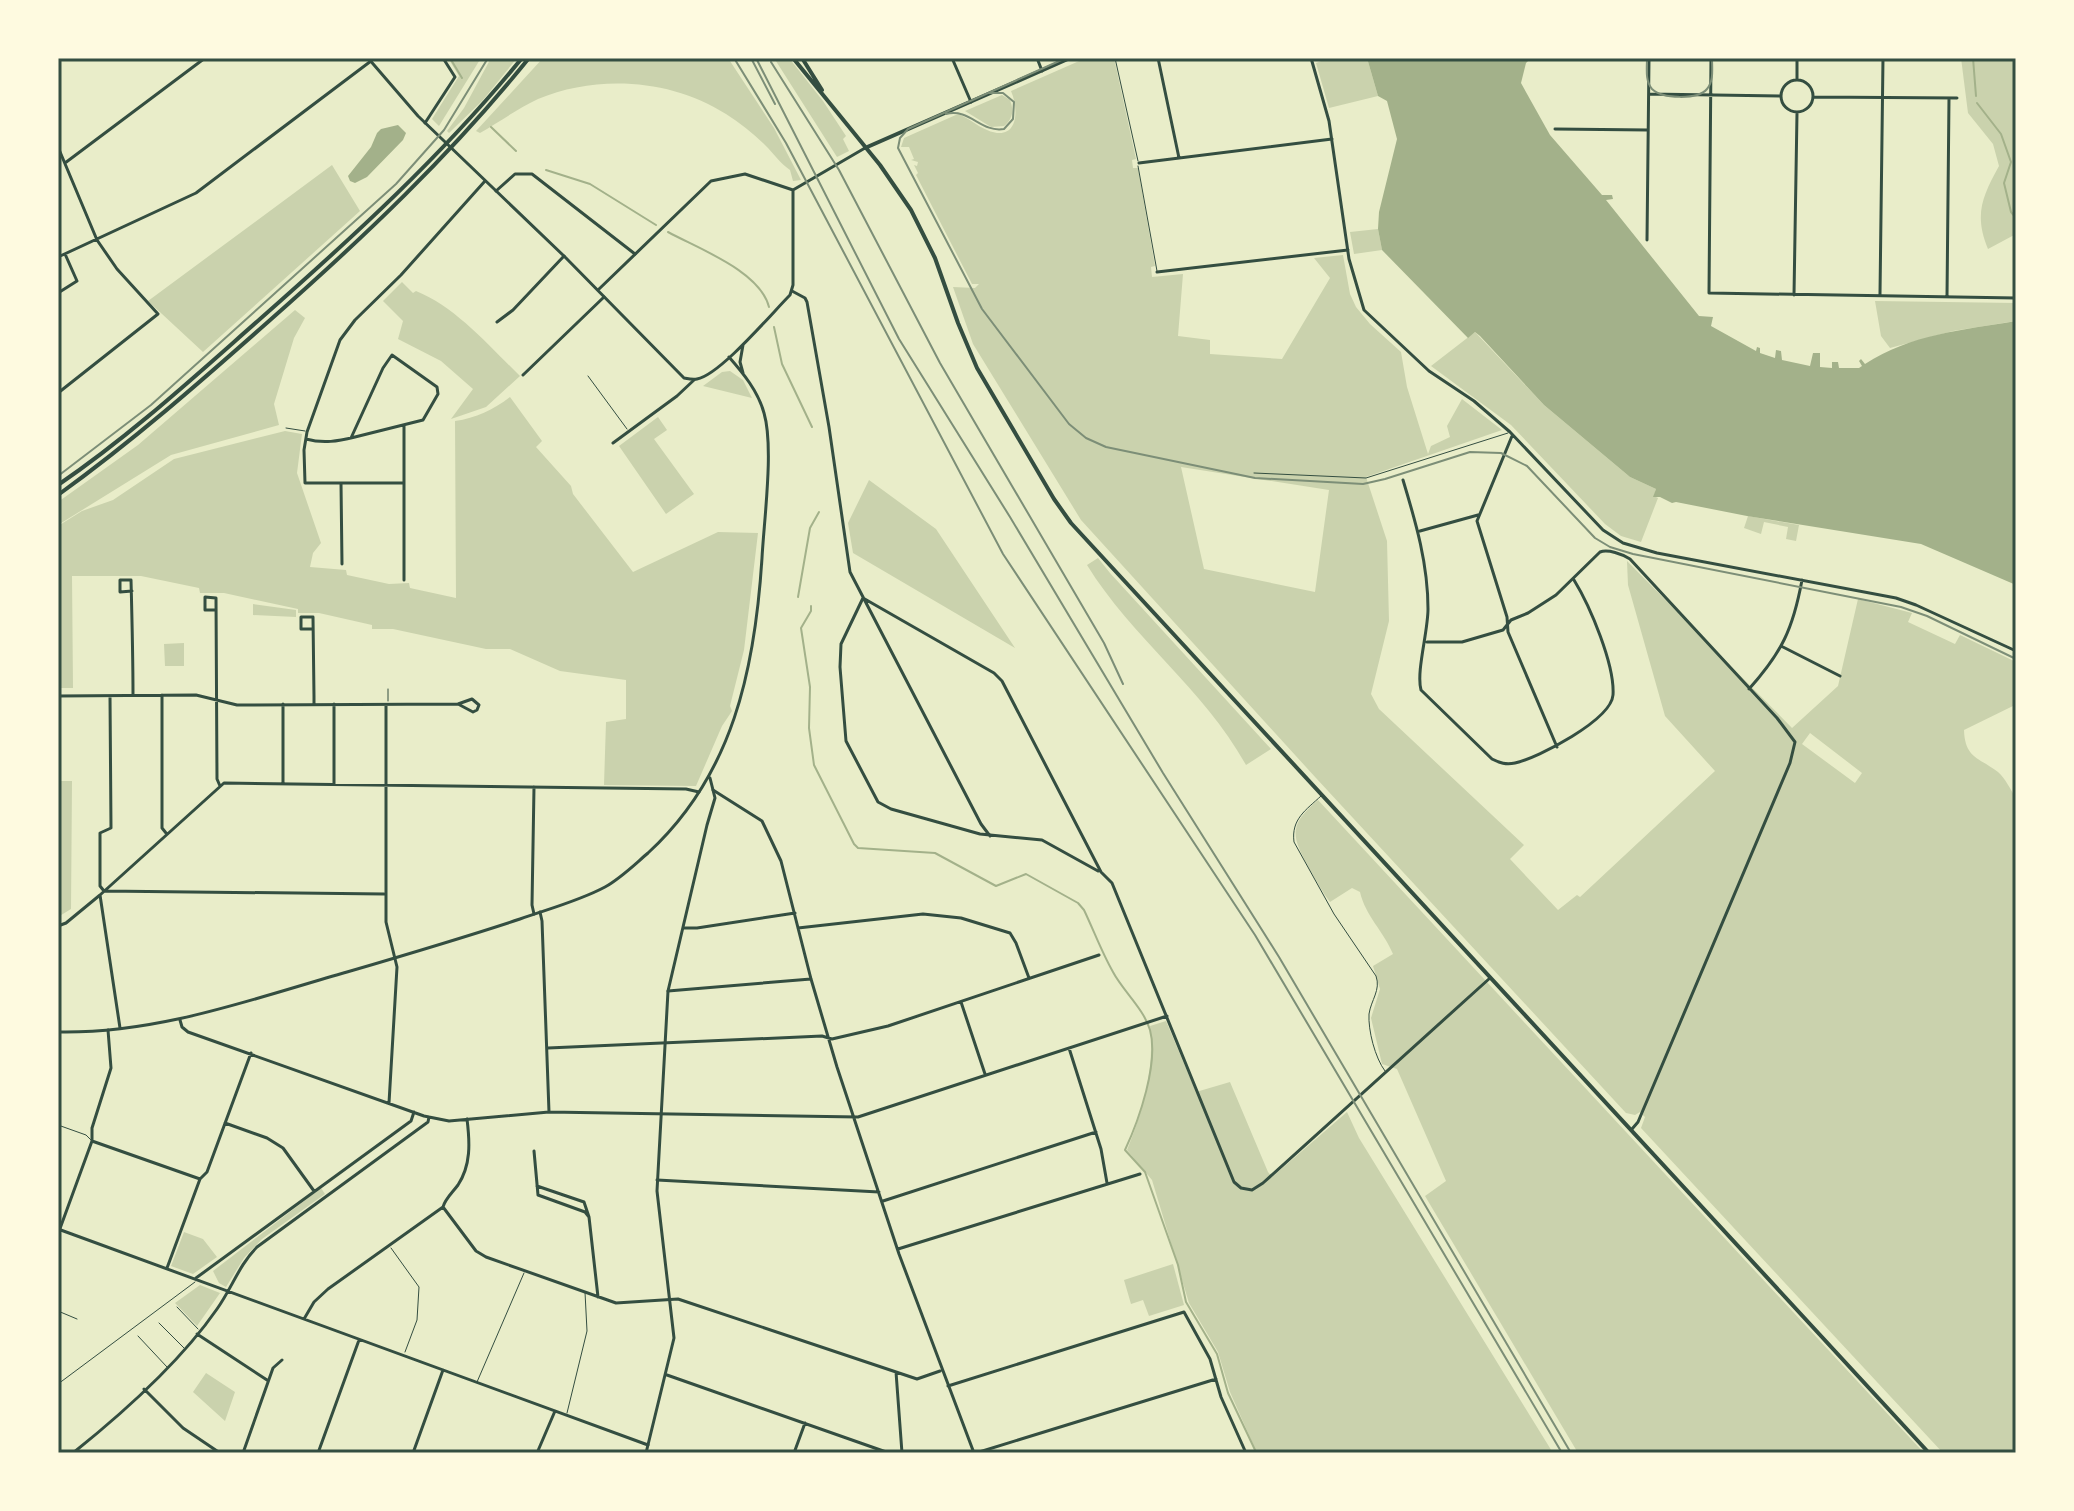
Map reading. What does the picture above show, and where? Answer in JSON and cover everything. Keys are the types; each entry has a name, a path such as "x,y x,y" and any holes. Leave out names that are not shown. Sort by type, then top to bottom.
{"main road":[{"path":"458,138 522,58"},
{"path":"58,495 153,424 370,231 529,58"},
{"path":"793,58 890,178 919,223 977,368 1062,511 1321,796 1929,1453"},
{"path":"802,58 824,95"},
{"path":"865,148 1070,58"},
{"path":"58,485 149,418 440,156"}],"street":[{"path":"65,163 205,58"},
{"path":"425,123 455,77 443,58"},
{"path":"952,58 971,102"},
{"path":"1037,58 1042,71"},
{"path":"1158,58 1179,158"},
{"path":"1311,58 1332,139 1348,250 1361,305 1381,328 1438,378 1474,401 1512,433 1603,530 1623,543 1657,553 1896,598 2016,651"},
{"path":"1647,240 1649,58"},
{"path":"1711,58 1709,293 2016,298"},
{"path":"1797,58 1797,80"},
{"path":"1880,296 1883,58"},
{"path":"58,257 202,189 370,60 425,123 564,256 680,376 694,380"},
{"path":"1797,80 1807,83 1814,97 1807,110 1797,113 1787,109 1781,96 1784,86 1797,80"},
{"path":"1648,94 1781,96"},
{"path":"1814,97 1957,98"},
{"path":"1947,297 1949,98"},
{"path":"1794,295 1797,113"},
{"path":"1555,129 1648,130"},
{"path":"1139,163 1332,139"},
{"path":"58,147 97,240 117,269 158,314 58,393"},
{"path":"598,290 711,181 745,174 793,190 865,148"},
{"path":"496,191 515,174 532,174 635,254"},
{"path":"404,483 305,483 307,432 344,333 485,181"},
{"path":"613,443 729,357 792,291 793,190"},
{"path":"1157,272 1348,250"},
{"path":"58,293 77,281 65,254"},
{"path":"497,322 513,310 564,256"},
{"path":"792,291 807,302 832,441 850,572 990,836"},
{"path":"523,375 604,297"},
{"path":"744,375 740,355 745,342"},
{"path":"306,439 325,443 351,438 404,426 423,420 438,394 437,387 392,355 377,379 351,438"},
{"path":"58,1032 108,1030 180,1020 534,914 589,894 616,880 663,840 710,778 734,722 759,608 766,480 764,412 744,375 729,357"},
{"path":"404,426 404,580"},
{"path":"1512,433 1477,521 1508,632 1557,747"},
{"path":"1403,480 1419,531 1428,587 1427,642 1419,682 1421,690 1492,759 1502,764 1513,764 1557,747 1610,705 1613,694 1606,657 1594,621 1574,580"},
{"path":"341,483 342,564"},
{"path":"1419,531 1478,515"},
{"path":"1620,554 1623,543"},
{"path":"1427,642 1476,639 1503,630 1511,620 1540,607 1574,580 1600,552 1620,554 1630,559 1792,735 1795,742 1644,1108 1631,1131"},
{"path":"1749,689 1783,646 1802,580"},
{"path":"132,591 133,695"},
{"path":"863,598 841,644 840,667 846,741 874,798 891,809 990,836 1042,840 1101,872 1112,883 1234,1182 1246,1190 1263,1183 1490,978"},
{"path":"863,598 994,673 1002,681 1101,872"},
{"path":"216,610 217,779 222,784"},
{"path":"313,629 314,704"},
{"path":"1783,646 1840,676"},
{"path":"162,695 162,828 166,833"},
{"path":"58,696 196,695 237,705 458,704 474,699 479,707 473,712 458,704"},
{"path":"110,696 111,828 100,833 100,886 120,1028"},
{"path":"387,703 386,922 397,967 389,1103"},
{"path":"283,704 283,784"},
{"path":"334,704 334,785"},
{"path":"646,1453 674,1338 657,1180 668,991 715,800 710,778"},
{"path":"58,926 66,923 102,893 222,784 692,789 699,792"},
{"path":"534,787 534,914"},
{"path":"713,790 765,824 781,861 811,979 853,1117 898,1249 975,1453 1216,1379"},
{"path":"102,893 385,894"},
{"path":"540,912 549,1112"},
{"path":"682,928 795,913"},
{"path":"798,928 923,914 961,918 1013,936 1029,978"},
{"path":"548,1048 828,1038 888,1026 1099,955"},
{"path":"668,991 811,979"},
{"path":"961,1002 985,1075"},
{"path":"180,1020 188,1032 443,1121 549,1112 853,1117 1167,1016"},
{"path":"108,1030 111,1068 92,1128 92,1141 59,1231 648,1445"},
{"path":"1069,1048 1096,1132 1107,1183"},
{"path":"167,1268 251,1053"},
{"path":"196,1279 411,1121 414,1112"},
{"path":"73,1453 167,1367 198,1332 245,1260 266,1239 428,1122 429,1117"},
{"path":"467,1119 470,1149 467,1166 459,1183 443,1202 443,1207 476,1251 598,1297 626,1304 671,1299 917,1379 942,1370"},
{"path":"225,1123 267,1138 283,1148 314,1191"},
{"path":"883,1201 1096,1132"},
{"path":"92,1141 200,1179"},
{"path":"534,1151 538,1195 589,1217"},
{"path":"898,1249 1140,1174"},
{"path":"657,1180 879,1192"},
{"path":"537,1186 584,1202 589,1217 598,1297"},
{"path":"304,1319 314,1302 328,1289 443,1207"},
{"path":"948,1386 1184,1312 1210,1359 1221,1397 1246,1453"},
{"path":"198,1332 268,1381"},
{"path":"318,1453 360,1339"},
{"path":"243,1453 273,1368 282,1360"},
{"path":"413,1453 443,1370"},
{"path":"896,1372 902,1453"},
{"path":"667,1375 889,1453"},
{"path":"144,1389 183,1428 220,1453"},
{"path":"537,1453 555,1411"},
{"path":"794,1453 805,1423"}],"lane":[{"path":"1115,58 1157,272"},
{"path":"588,376 628,431"},
{"path":"286,428 307,432"},
{"path":"1254,473 1366,478 1512,433"},
{"path":"387,703 388,689"},
{"path":"1321,796 1298,818 1293,830 1294,842 1334,914 1376,976 1379,986 1370,1020 1378,1059 1386,1073"},
{"path":"58,1125 86,1135 92,1141"},
{"path":"389,1246 419,1287 417,1320 404,1356"},
{"path":"477,1382 525,1271"},
{"path":"58,1384 175,1299 196,1279"},
{"path":"567,1415 587,1331 585,1292"},
{"path":"177,1307 198,1332"},
{"path":"58,1311 77,1319"},
{"path":"159,1323 184,1348"},
{"path":"138,1336 167,1367"}],"shaded area":[{"path":"448,58 481,58 439,126 432,119 459,76"},
{"path":"491,58 517,58 483,100 449,133 447,131 464,108"},
{"path":"543,58 728,58 774,128 801,180 793,181 790,170 765,145 726,114 705,102 658,87 609,84 561,91 538,99 480,133 476,131"},
{"path":"774,58 789,58 846,136 843,139 849,151 837,157"},
{"path":"1086,58 1114,58 1136,159 1132,160 1133,168 1138,168 1155,266 1151,267 1152,277 1183,274 1178,336 1210,340 1210,354 1282,359 1330,278 1314,258 1343,255 1350,294 1356,307 1401,352 1407,387 1428,454 1431,446 1450,437 1447,426 1462,399 1502,430 1366,477 1387,541 1389,621 1371,694 1379,709 1524,845 1510,859 1558,910 1577,895 1580,897 1715,771 1665,716 1628,585 1627,561 1792,728 1838,686 1858,599 1912,613 1908,622 1955,644 1960,635 2016,662 2015,705 1964,730 1970,752 2001,775 2016,799 2016,1453 1943,1453 1641,1128 1645,1117 1640,1112 1635,1115 1626,1113 1081,520 973,344 953,287 975,288 979,284 972,284 916,175 914,165 917,166 918,162 911,160 914,159 909,147 901,147 904,138 958,114 987,130 1005,132 1014,123 1011,91","holes":["1181,467 1329,490 1315,592 1204,569","1810,733 1862,773 1855,783 1802,744"]},
{"path":"1329,58 1367,58 1378,96 1329,108 1316,63"},
{"path":"1367,58 1531,58 1526,63 1521,83 1550,135 1602,195 1612,195 1613,199 1606,200 1699,316 1713,317 1711,326 1756,351 1757,347 1760,348 1760,353 1775,358 1776,350 1781,351 1782,360 1810,366 1813,353 1820,353 1820,367 1832,368 1832,362 1838,362 1839,368 1859,368 1862,366 1861,359 1865,364 1919,340 2016,321 2016,585 1921,544 1672,503 1653,497 1656,489 1630,477 1544,405 1480,336 1475,332 1468,338 1382,250 1379,212 1397,139 1387,101 1378,96"},
{"path":"1961,58 2016,58 2016,234 1988,249 1981,226 1982,206 1999,166 1993,144 1968,113"},
{"path":"1002,95 1010,100 1012,107 1011,117 1004,126 991,127 965,111"},
{"path":"398,125 406,133 403,140 367,177 355,183 350,181 348,176 371,147 377,133"},
{"path":"332,165 360,211 203,352 148,301"},
{"path":"1378,229 1382,250 1354,254 1350,232"},
{"path":"402,282 413,293 416,291 431,298 458,317 520,376 486,407 451,419 473,389 441,361 398,339 403,321 383,301"},
{"path":"1875,301 2016,303 2016,321 1953,331 1890,348 1881,336"},
{"path":"295,310 305,318 294,338 274,404 279,425 171,455 58,525 58,502 138,445"},
{"path":"1475,332 1544,405 1630,477 1656,489 1654,496 1658,498 1641,542 1621,536 1605,524 1511,425 1431,366"},
{"path":"730,371 743,380 752,398 703,386 722,372"},
{"path":"510,397 542,441 536,447 571,486 573,494 633,572 718,532 758,533 744,650 730,706 732,711 722,726 696,786 604,785 606,722 626,719 626,680 560,671 510,649 486,649 393,629 372,629 372,625 319,613 298,613 298,609 224,593 200,593 199,588 141,576 72,576 73,688 58,688 58,526 82,511 113,500 174,459 285,431 302,434 297,473 321,543 313,553 310,567 346,570 347,575 389,584 409,583 410,588 456,598 455,421 484,413"},
{"path":"658,417 667,430 654,439 694,494 666,514 619,446"},
{"path":"869,480 936,529 1015,648 853,553 848,523"},
{"path":"1748,516 1799,525 1796,541 1786,539 1788,527 1764,522 1761,534 1744,528"},
{"path":"1098,558 1271,749 1246,765 1210,712 1105,591 1087,565"},
{"path":"253,604 296,610 296,617 253,615"},
{"path":"184,643 184,666 165,666 164,644"},
{"path":"58,781 72,781 71,909 58,917"},
{"path":"1318,800 1924,1453 1578,1453 1425,1196 1446,1181 1397,1069 1382,1064 1371,1018 1380,989 1373,966 1393,954 1360,892 1352,888 1330,902 1304,859 1296,840 1297,825"},
{"path":"1166,1021 1196,1092 1230,1082 1272,1177 1347,1112 1359,1138 1553,1453 1256,1451 1230,1392 1218,1352 1189,1303 1152,1180 1127,1150 1146,1090 1151,1058 1150,1026"},
{"path":"321,1188 325,1194 262,1239 244,1258 226,1287 219,1283 213,1271"},
{"path":"184,1232 203,1239 217,1257 193,1274 171,1266"},
{"path":"1173,1264 1184,1305 1149,1316 1143,1300 1131,1304 1124,1280"},
{"path":"200,1285 220,1293 197,1326 175,1303"},
{"path":"206,1373 235,1392 225,1421 193,1392"}],"waterway":[{"path":"450,58 462,78"},
{"path":"1973,58 1976,96"},
{"path":"1977,103 2001,134 2011,162 2004,183 2011,212 2016,218"},
{"path":"491,127 516,151"},
{"path":"546,170 590,184 656,225"},
{"path":"668,232 741,272 754,282 769,307"},
{"path":"774,327 782,364 812,427"},
{"path":"798,597 810,528 819,512"},
{"path":"811,606 801,628 810,687 809,728 814,765 854,844 858,848 935,853 996,886 1026,874 1078,903 1113,972 1143,1015 1152,1043 1150,1075 1125,1150 1145,1172 1178,1265 1186,1302 1217,1354 1228,1393 1256,1452 1265,1453"}],"tram line":[{"path":"58,476 151,405 396,184 444,130 488,58"},
{"path":"756,58 899,339 1163,773 1279,957 1571,1453"},
{"path":"1066,58 908,129 900,138 898,148 982,309 1069,424 1086,438 1106,447 1255,478 1363,484 1470,452 1501,453 1527,466 1595,538 1610,547 1901,607 1927,616 2016,659"},
{"path":"1647,58 1647,78 1652,89 1664,95 1680,97 1696,95 1707,89 1712,78 1712,58"},
{"path":"771,62 839,170 940,363 1104,643 1123,684"},
{"path":"946,114 962,114 989,128 1004,129 1013,119 1014,102 1003,93 988,93"}],"railway":[{"path":"734,58 786,143 1003,554 1255,935 1562,1453"},
{"path":"751,58 775,104"}]}
